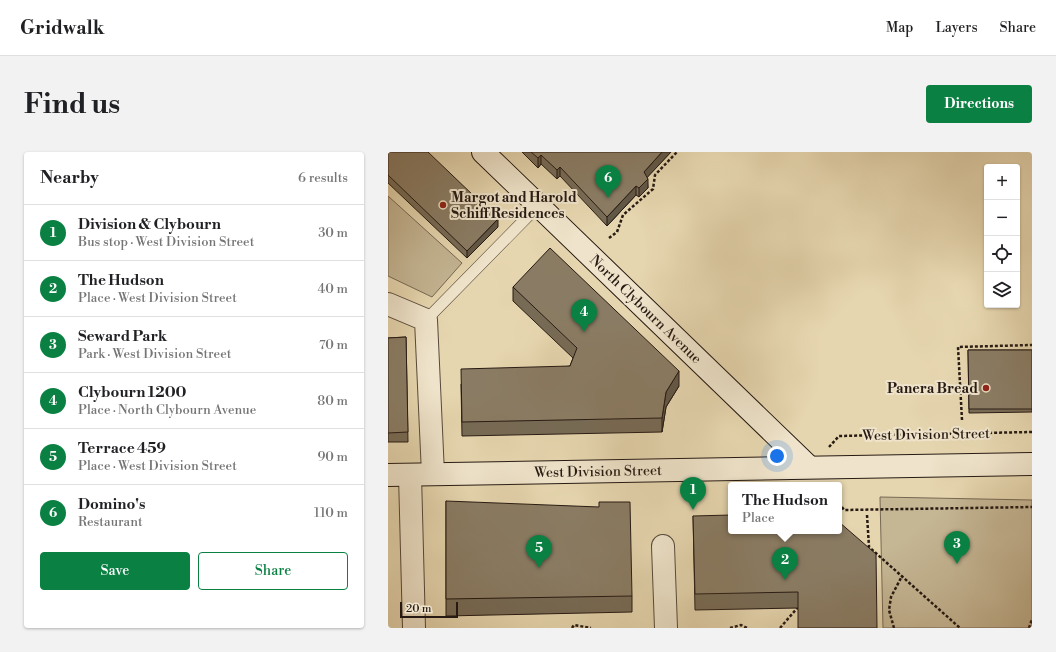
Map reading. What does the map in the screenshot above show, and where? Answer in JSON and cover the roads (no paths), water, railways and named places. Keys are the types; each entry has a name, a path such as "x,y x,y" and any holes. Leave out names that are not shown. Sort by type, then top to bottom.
{"main road":[{"name":"North Clybourn Avenue","path":"483,152 809,467"},
{"path":"388,304 426,320 433,474"},
{"name":"West Division Street","path":"388,475 1032,464"},
{"path":"410,475 414,628"},
{"path":"663,546 666,628"}],"lane":[{"path":"426,320 539,205"}],"place":[{"name":"Domino's","path":"608,198"},
{"name":"Margot and Harold Schiff Residences","path":"443,205"},
{"name":"Clybourn 1200","path":"584,332"},
{"name":"Panera Bread","path":"986,388"},
{"name":"Division & Clybourn","path":"693,510"},
{"name":"Seward Park","path":"957,564"},
{"name":"Terrace 459","path":"539,568"},
{"name":"The Hudson","path":"785,580"}]}
